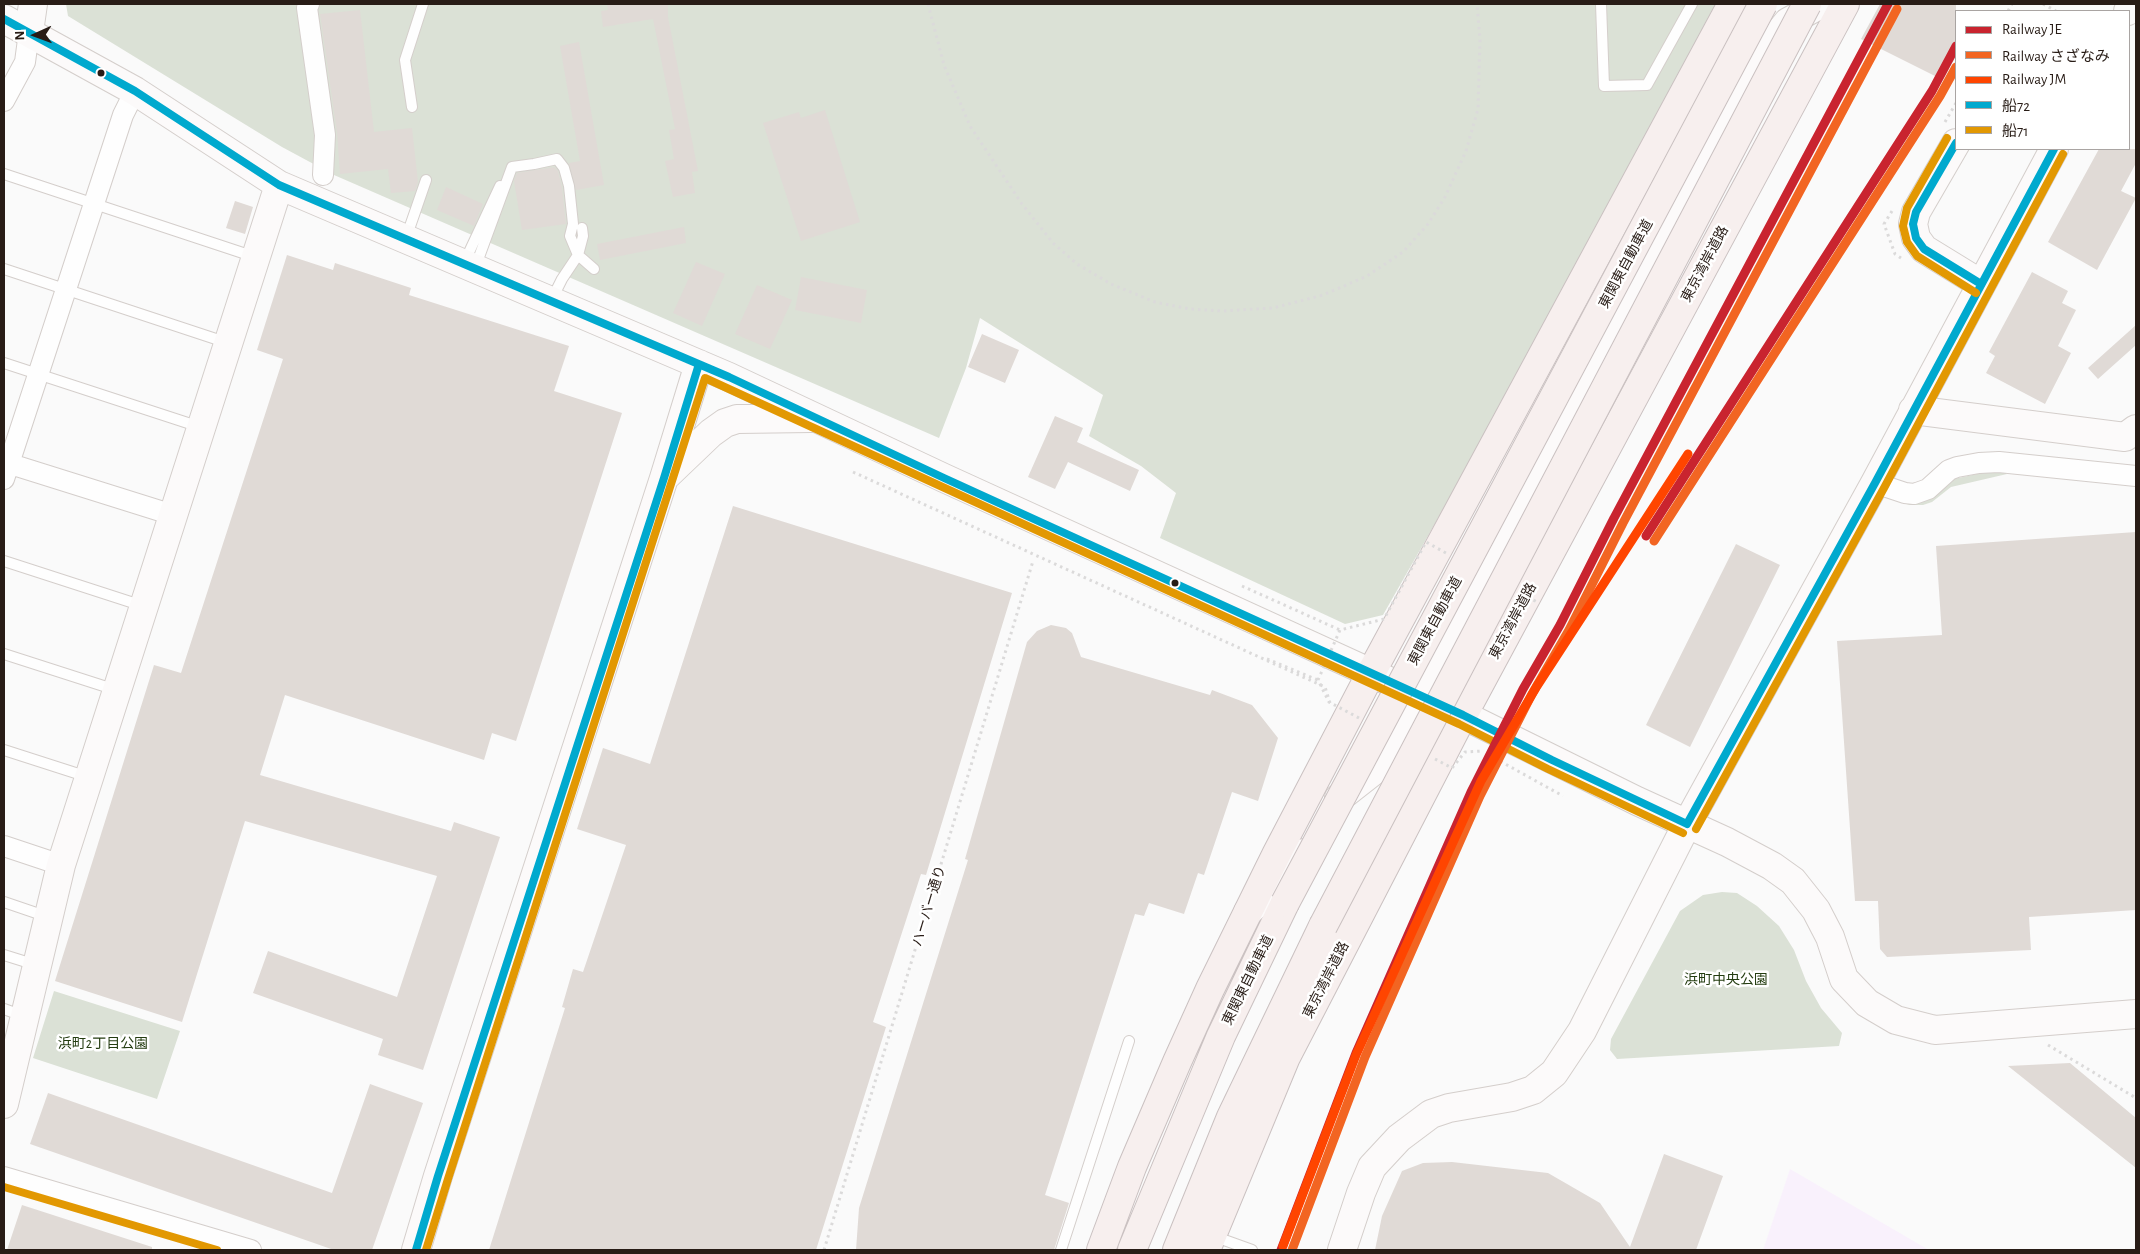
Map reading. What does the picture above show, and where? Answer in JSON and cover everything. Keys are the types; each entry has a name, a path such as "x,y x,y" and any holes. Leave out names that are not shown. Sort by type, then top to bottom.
{"highway":[{"path":"1101,1250 1132,1167 1206,997 1307,794 1732,4"},
{"name":"東関東自動車道","path":"1132,1250 1221,1036 1285,903 1763,4"},
{"path":"1177,1250 1231,1117 1323,926 1807,4"},
{"name":"東京湾岸道路","path":"1209,1243 1286,1058 1462,715 1845,4"}],"street":[{"path":"4,101 25,62 33,4"},
{"path":"309,4 307,8 325,135 322,176"},
{"path":"1247,913 1298,864 1329,807 1382,762 1774,40 1788,22 1821,4"},
{"path":"4,19 135,91 280,185 699,364 818,418 944,478 1462,715 1772,866 1794,881 1816,910 1830,938 1844,979 1867,1003 1896,1020 1934,1030 2136,1014"},
{"path":"135,91 123,115 38,375 5,468 173,516"},
{"path":"1955,145 1916,212 1913,224 1916,238 1924,249 1981,284"},
{"path":"1342,1250 1360,1193 1372,1167 1385,1151 1431,1114 1449,1108 1533,1090 1554,1073 1582,1031 1687,824 1875,483 2053,150"},
{"path":"4,1104 14,1012 36,965 61,864 280,185"},
{"path":"416,1250 438,1176 664,478 699,364"},
{"path":"1914,410 2132,435"},
{"path":"664,478 711,433 737,419 818,418"},
{"path":"1875,483 1914,494 1928,489 1949,470 1979,463 1999,462 2136,476"},
{"path":"4,846 61,864"},
{"path":"4,1177 251,1250"}],"lane":[{"path":"412,108 405,60 423,4"},
{"path":"1600,4 1604,86 1647,85 1692,4"},
{"path":"469,267 512,167 557,159 567,175 573,224 570,236 578,255 594,269"},
{"path":"4,174 256,257"},
{"path":"469,267 505,174"},
{"path":"406,239 426,180"},
{"path":"551,302 562,279 578,255 583,236 582,228"},
{"path":"4,268 229,343"},
{"path":"4,364 202,428"},
{"path":"4,561 144,606"},
{"path":"4,654 117,690"},
{"path":"4,750 89,778"},
{"path":"4,902 48,917"},
{"path":"4,954 36,965"},
{"path":"1061,1250 1129,1041"},
{"path":"1209,1243 1252,1250"}],"path":[{"path":"928,4 944,65 970,126 1022,204 1053,243 1077,264 1102,279 1155,302 1190,309 1222,312 1273,308 1323,295 1367,276 1403,252 1428,224 1445,197 1466,151 1478,109 1480,40 1477,4"},
{"path":"2043,4 2054,10"},
{"path":"853,472 1325,687 1330,704 1328,712"},
{"name":"ハーバー通り","path":"824,1250 1033,561"},
{"path":"1242,586 1340,630"},
{"path":"1147,607 1318,680"},
{"path":"1482,752 1563,796"},
{"path":"2048,1045 2136,1098"}],"shaded area":[{"path":"1790,1169 1929,1250 1763,1250"}],"green space":[{"path":"66,4 1721,4 1554,314 1383,615 1345,624 1160,538 1176,493 1141,466 1089,436 1103,395 980,318 966,368 939,438 334,175 282,147 68,16"},
{"path":"2000,469 2007,474 1951,487 1932,502 1923,505 1910,505 1899,502 1902,497 1949,480"},
{"name":"浜町中央公園","path":"1722,892 1737,893 1757,906 1779,926 1794,950 1806,981 1821,1008 1842,1033 1839,1046 1617,1059 1610,1050 1611,1039 1680,911 1703,895"},
{"name":"浜町2丁目公園","path":"54,991 180,1031 157,1099 33,1058"}],"building":[{"path":"607,4 668,4 668,17 698,171 692,172 695,193 673,197 665,161 674,159 669,130 675,129 653,19 603,27 601,11 608,10"},
{"path":"1880,4 1956,4 1955,58 1943,80 1861,39"},
{"path":"360,10 374,132 412,128 418,182 415,191 391,193 388,169 340,174 337,133 320,14"},
{"path":"579,42 604,185 576,190 569,163 580,161 560,46"},
{"path":"825,110 860,222 801,241 763,123 799,112 801,118"},
{"path":"2136,149 2136,163 2121,191 2136,198 2097,270 2048,242 2098,150"},
{"path":"554,167 558,171 562,187 566,224 522,230 514,181 517,173"},
{"path":"446,187 483,204 474,226 437,210"},
{"path":"235,201 253,207 245,234 226,228"},
{"path":"684,227 686,243 600,260 597,244"},
{"path":"287,255 333,270 335,263 411,288 409,295 569,346 554,391 622,413 516,741 492,733 484,760 285,695 260,775 451,831 454,822 500,837 423,1070 378,1055 383,1039 253,993 268,951 397,997 437,876 245,821 182,1022 55,981 154,665 181,673 283,359 257,350"},
{"path":"696,262 725,274 702,326 673,313"},
{"path":"2032,272 2068,291 2062,303 2076,310 2058,346 2071,353 2045,404 1986,373 1995,356 1989,352"},
{"path":"801,277 867,290 861,323 795,310"},
{"path":"757,285 792,300 770,349 735,334"},
{"path":"2136,325 2136,345 2098,379 2088,368"},
{"path":"982,334 1019,350 1005,383 968,367"},
{"path":"1055,416 1083,428 1077,442 1139,470 1130,491 1068,462 1055,489 1028,477"},
{"path":"733,506 1012,593 926,875 921,874 873,1022 886,1027 816,1250 489,1250 565,1008 562,1007 573,969 583,972 626,845 577,829 603,748 650,764"},
{"path":"2136,532 2136,910 2029,917 2031,950 1887,957 1880,949 1878,901 1855,901 1837,641 1942,635 1936,546"},
{"path":"1736,544 1780,565 1690,747 1646,725"},
{"path":"1051,625 1066,628 1072,633 1081,657 1210,695 1212,690 1252,705 1278,738 1258,801 1232,792 1204,875 1198,873 1184,914 1149,903 1144,916 1135,914 1045,1195 1069,1203 1054,1250 856,1250 859,1208 968,860 965,859 1027,642 1037,631"},
{"path":"2070,1063 2136,1118 2136,1168 2008,1066"},
{"path":"370,1084 423,1103 372,1250 334,1250 30,1144 48,1093 332,1193"},
{"path":"1664,1154 1723,1176 1696,1250 1375,1250 1382,1216 1402,1171 1423,1163 1452,1162 1548,1173 1600,1203 1630,1247"},
{"path":"22,1205 152,1247 152,1250 7,1250"}],"rail line":[{"name":"JE","path":"1281,1250 1356,1053 1471,792 1523,689 1560,625 1614,518 1888,4"},
{"name":"さざなみ","path":"1292,1250 1365,1057 1480,796 1532,694 1569,630 1623,523 1897,9"},
{"name":"JE","path":"1646,536 1932,91 1955,48"},
{"name":"さざなみ","path":"1654,541 1940,96 1955,69"},
{"name":"JM","path":"1283,1246 1356,1055 1481,781 1537,686 1688,454"}],"transit line":[{"name":"船72","path":"4,19 135,91 279,185 729,377 944,478 1463,715 1552,760 1687,824"},
{"name":"船71","path":"1947,138 1907,208 1903,226 1907,242 1917,256 1976,293"},
{"name":"船72","path":"1955,145 1916,212 1913,224 1916,238 1924,249 1981,284"},
{"name":"船72","path":"1687,824 1875,483 2053,150"},
{"name":"船71","path":"1696,829 1884,488 2063,154"},
{"name":"船72","path":"416,1250 438,1176 664,478 699,364"},
{"name":"船71","path":"426,1250 705,378 1459,724 1548,769 1683,833"},
{"name":"船71","path":"4,1187 217,1250"}]}
